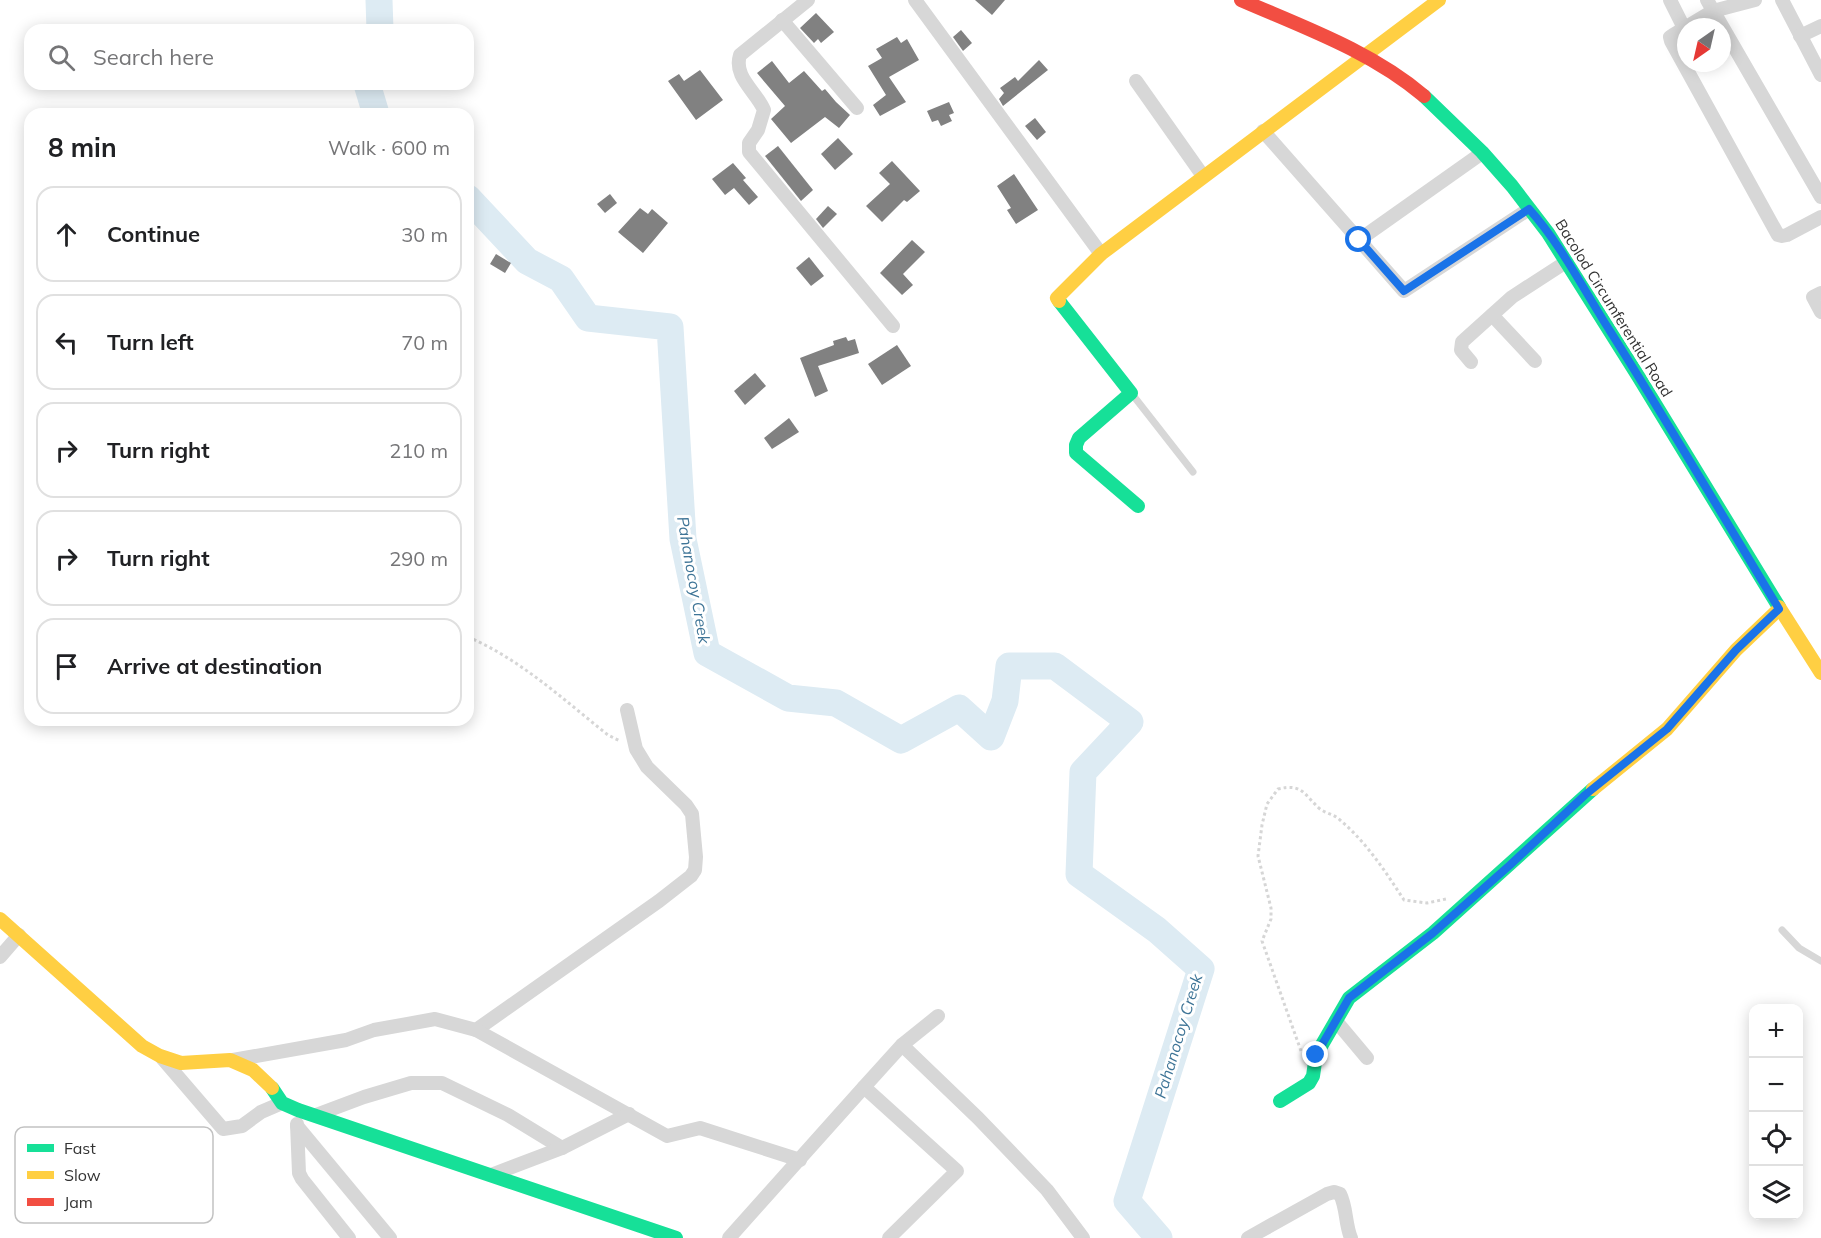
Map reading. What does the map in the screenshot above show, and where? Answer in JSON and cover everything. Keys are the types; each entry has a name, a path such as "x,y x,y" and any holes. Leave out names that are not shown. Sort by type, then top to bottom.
{"street":[{"path":"808,0 740,55 737,64 739,72 760,100 764,110 758,130 749,143 749,152 893,326"},
{"path":"915,0 1101,254"},
{"name":"Bacolod Circumferential Road","path":"1241,0 1364,55 1419,92 1455,124 1482,153 1538,219 1657,405 1779,609 1821,673"},
{"path":"1138,506 1076,453 1079,438 1131,393 1057,298 1101,254 1439,0"},
{"path":"1670,0 1679,18"},
{"path":"1695,18 1710,5 1755,0"},
{"path":"1782,0 1821,75"},
{"path":"1710,5 1821,197"},
{"path":"782,20 857,108"},
{"path":"1800,36 1821,26"},
{"path":"1677,32 1670,37 1677,52"},
{"path":"1688,72 1778,235 1782,236 1821,217"},
{"path":"1136,81 1203,176"},
{"path":"1263,131 1404,291 1529,209"},
{"path":"1359,240 1482,153"},
{"path":"1471,362 1461,350 1462,342 1512,297 1566,262"},
{"path":"1821,293 1813,297 1821,312"},
{"path":"1492,315 1534,361"},
{"path":"1280,1101 1309,1083 1313,1076 1316,1055 1349,998 1433,933 1585,795 1667,729 1736,650 1779,609"},
{"path":"476,1030 659,901 691,876 695,870 692,814 686,805 647,767 636,749 627,710"},
{"path":"0,919 142,1046 160,1056 182,1063 230,1060 346,1040 375,1030 435,1019 476,1030 667,1136 700,1128 800,1160"},
{"path":"0,957 19,935"},
{"path":"729,1238 902,1045 938,1016"},
{"path":"1336,1021 1367,1058"},
{"path":"902,1045 978,1118 1047,1190 1083,1238"},
{"path":"160,1056 224,1129 242,1126 261,1112 282,1103"},
{"path":"230,1060 253,1070 269,1084 282,1103 297,1110 676,1238"},
{"path":"316,1115 411,1083 442,1083 508,1115 562,1148"},
{"path":"864,1087 957,1171 889,1238"},
{"path":"297,1110 298,1165 302,1179 349,1238"},
{"path":"491,1175 562,1148 629,1114"},
{"path":"297,1126 390,1238"},
{"path":"1248,1238 1334,1192 1340,1194 1343,1200 1351,1238"}],"lane":[{"path":"1131,393 1193,472"},
{"path":"1782,930 1799,948 1821,961"}],"path":[{"path":"474,640 506,657 608,735 636,749"},
{"path":"1313,1076 1308,1070 1262,941 1272,919 1258,856 1267,804 1278,789 1290,786 1305,791 1319,808 1342,821 1370,849 1404,900 1427,903 1447,899"}],"building":[{"path":"975,0 1005,0 992,15"},
{"path":"816,13 834,32 821,43 818,39 814,43 800,28"},
{"path":"961,30 972,43 963,51 953,37"},
{"path":"897,37 901,43 907,39 919,60 889,77 906,102 880,116 873,105 886,95 868,66 882,58 876,49"},
{"path":"1039,60 1048,70 1003,106 999,99 1004,93 1000,88 1015,77 1018,81"},
{"path":"772,61 789,83 804,71 822,91 825,89 850,115 839,128 825,117 791,143 771,119 785,106 757,73"},
{"path":"700,70 723,100 696,120 668,81 679,74 684,81"},
{"path":"949,102 954,113 949,115 952,121 941,126 938,120 932,122 927,111"},
{"path":"1035,118 1046,132 1037,140 1025,126"},
{"path":"838,138 853,154 835,170 821,154"},
{"path":"778,146 813,190 801,201 765,156"},
{"path":"892,161 920,191 907,202 904,200 882,222 866,206 890,184 879,173"},
{"path":"733,163 746,178 743,180 758,197 749,205 734,188 725,195 712,179"},
{"path":"1014,174 1038,210 1016,224 1007,210 1011,208 997,186"},
{"path":"610,194 617,203 605,213 597,204"},
{"path":"828,206 837,214 823,228 816,219"},
{"path":"640,208 648,214 652,209 668,223 643,253 618,232"},
{"path":"912,240 925,252 903,274 913,285 902,295 880,273"},
{"path":"496,254 511,263 505,273 490,264"},
{"path":"809,257 824,276 811,286 796,268"},
{"path":"846,337 848,341 855,339 859,353 818,366 828,391 815,397 800,358 834,345 833,341"},
{"path":"897,345 911,366 882,385 868,364"},
{"path":"755,373 766,386 745,405 734,391"},
{"path":"789,418 799,432 772,449 764,438"}],"waterway":[{"name":"Pahanocoy Creek","path":"379,0 380,24"},
{"name":"Pahanocoy Creek","path":"369,90 374,108"},
{"name":"Pahanocoy Creek","path":"474,204 527,261 561,279 588,318 670,327 683,539 707,653 788,698 836,703 901,740 959,708 991,737 1005,701 1009,666 1055,666 1130,722 1083,772 1079,874 1157,930 1201,969 1127,1201 1159,1238"}],"traffic: fast":[{"path":"1424,96 1482,152 1548,233 1779,607"},
{"path":"1059,301 1131,393 1079,438 1076,453 1138,506"},
{"path":"1280,1101 1309,1083 1313,1076 1316,1055 1349,998 1433,933 1593,789"},
{"path":"272,1088 282,1103 298,1110 676,1238"}],"traffic: slow":[{"path":"1059,301 1057,298 1101,254 1439,0"},
{"path":"1779,607 1821,673"},
{"path":"1593,789 1667,729 1736,650 1779,609"},
{"path":"0,919 142,1046 160,1056 181,1063 230,1060 253,1070 272,1088"}],"traffic: jam":[{"path":"1241,0 1359,53 1382,66 1424,96"}],"route":[{"path":"1316,1055 1349,998 1433,933 1585,795 1667,729 1736,650 1779,609 1657,405 1538,219 1529,209 1404,291 1359,240"}]}
